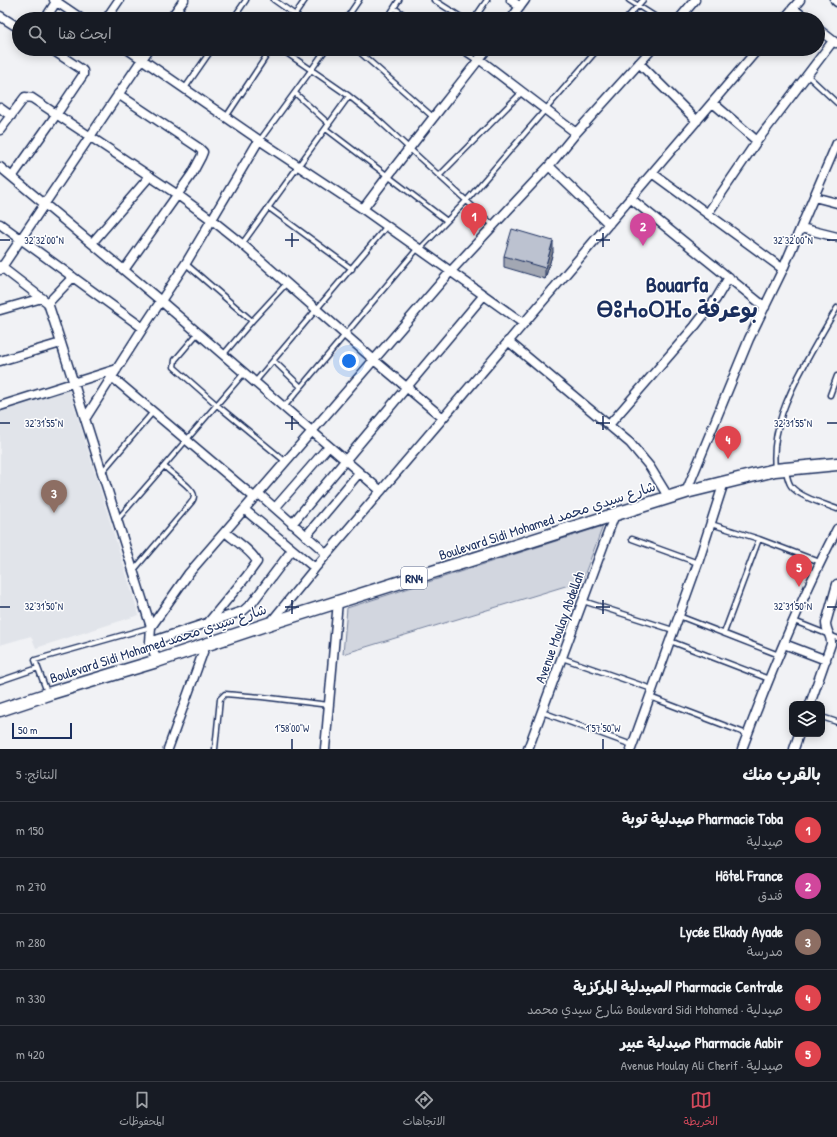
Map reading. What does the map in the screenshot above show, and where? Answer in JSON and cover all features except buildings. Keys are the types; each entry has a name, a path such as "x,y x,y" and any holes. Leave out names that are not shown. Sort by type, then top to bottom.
{"main road":[{"name":"Boulevard Sidi Mohamed شارع سيدي محمد","path":"0,710 686,492 780,469 836,466"}],"street":[{"path":"111,12 119,0"},
{"path":"175,12 184,0"},
{"path":"511,0 523,3 516,12"},
{"path":"685,12 695,0"},
{"path":"790,12 800,0"},
{"path":"49,12 56,1 72,12"},
{"path":"793,8 798,12"},
{"path":"0,16 12,24"},
{"path":"825,35 835,43 825,54"},
{"path":"12,177 83,75 83,72 61,56"},
{"path":"138,56 259,140 388,226 450,272 524,323"},
{"path":"144,56 1,268 45,301 61,343 151,627 150,642 156,661"},
{"path":"363,209 408,148 434,118 481,56"},
{"path":"151,627 189,574 450,272 549,166 576,133 646,56"},
{"path":"271,623 314,568 752,56"},
{"path":"708,213 757,141 807,75 824,56"},
{"path":"478,60 576,133"},
{"path":"639,64 697,120"},
{"path":"118,94 202,150 197,166 124,270"},
{"path":"0,130 26,97 32,98 150,176 212,220 242,244 405,388 442,418"},
{"path":"713,103 757,141"},
{"path":"0,108 11,116"},
{"path":"85,418 142,328 186,263 259,140"},
{"path":"686,492 749,339 783,269 837,143"},
{"path":"549,166 609,224"},
{"path":"0,167 161,301 381,491"},
{"path":"652,173 783,269"},
{"path":"92,243 150,176"},
{"path":"814,197 837,203"},
{"path":"630,198 730,277 765,307"},
{"path":"0,224 142,328"},
{"path":"801,228 837,237"},
{"path":"0,310 45,301 73,277"},
{"path":"609,425 695,326 721,292 730,277"},
{"path":"292,524 484,295"},
{"path":"508,341 630,443 644,458 669,498"},
{"path":"0,361 61,343"},
{"path":"0,406 74,384 117,369"},
{"path":"112,376 187,440 257,496 275,508 326,554"},
{"path":"275,508 329,446"},
{"path":"306,536 359,473"},
{"path":"631,747 698,563 724,482"},
{"path":"245,510 314,568"},
{"name":"Avenue Moulay Abdellah","path":"528,749 615,514"},
{"path":"742,749 768,679 820,562 837,529"},
{"path":"206,624 257,562 247,550 225,532"},
{"path":"150,642 239,614 247,608 292,550"},
{"path":"811,701 833,637 827,629 826,623 837,588"},
{"path":"325,749 338,602"},
{"path":"168,749 206,644"},
{"path":"784,644 826,660"},
{"path":"794,749 798,737"}],"lane":[{"path":"238,12 246,0"},
{"path":"274,0 292,12"},
{"path":"296,12 305,0"},
{"path":"351,12 359,0"},
{"path":"391,12 399,0"},
{"path":"434,0 453,12"},
{"path":"479,12 487,0"},
{"path":"630,0 649,12"},
{"path":"633,12 643,0"},
{"path":"394,8 400,12"},
{"path":"185,88 207,56"},
{"path":"226,117 266,56"},
{"path":"292,56 349,96 374,117 494,226"},
{"path":"259,140 321,56"},
{"path":"364,56 434,118"},
{"path":"471,56 478,60"},
{"path":"284,407 344,334 419,248 467,200 592,56"},
{"path":"807,75 837,103"},
{"path":"295,92 329,124"},
{"path":"440,176 522,92"},
{"path":"242,244 349,96"},
{"path":"326,129 447,221"},
{"path":"269,208 352,269"},
{"path":"255,382 388,226"},
{"path":"186,263 252,321"},
{"path":"223,355 286,284"},
{"path":"837,308 815,345 786,401 775,443 780,469 790,485 794,489 813,499 837,509"},
{"path":"198,333 175,360 174,367 216,405 287,462"},
{"path":"274,361 301,387"},
{"path":"117,520 244,373"},
{"path":"830,395 837,376"},
{"path":"102,472 153,412"},
{"path":"133,571 194,498 193,492 164,466"},
{"path":"711,524 759,539 820,562"},
{"path":"632,539 698,563"},
{"path":"724,633 759,539"},
{"path":"582,600 674,630"},
{"path":"679,616 779,655"},
{"path":"794,621 833,637"},
{"path":"48,694 35,660 151,627"},
{"path":"670,641 768,679"},
{"path":"562,658 651,692 747,734"},
{"path":"0,681 38,668"},
{"path":"215,749 220,699 226,694 329,705"},
{"path":"541,712 631,747"},
{"path":"825,718 837,722"}],"shaded area":[{"path":"69,389 139,615 36,648 31,636 0,645 0,410"},
{"path":"603,526 582,581 343,654 347,608"}],"place":[{"name":"Pharmacie Toba صيدلية توبة","path":"474,236"},
{"name":"Hôtel France","path":"643,246"},
{"name":"Pharmacie Centrale الصيدلية المركزية","path":"728,459"},
{"name":"Lycée Elkady Ayade","path":"54,513"},
{"name":"Pharmacie Aabir صيدلية عبير","path":"799,587"}],"district":[{"name":"Bouarfa ⴱⵓⵄⴰⵔⴼⴰ بوعرفة","path":"677,296"}]}
